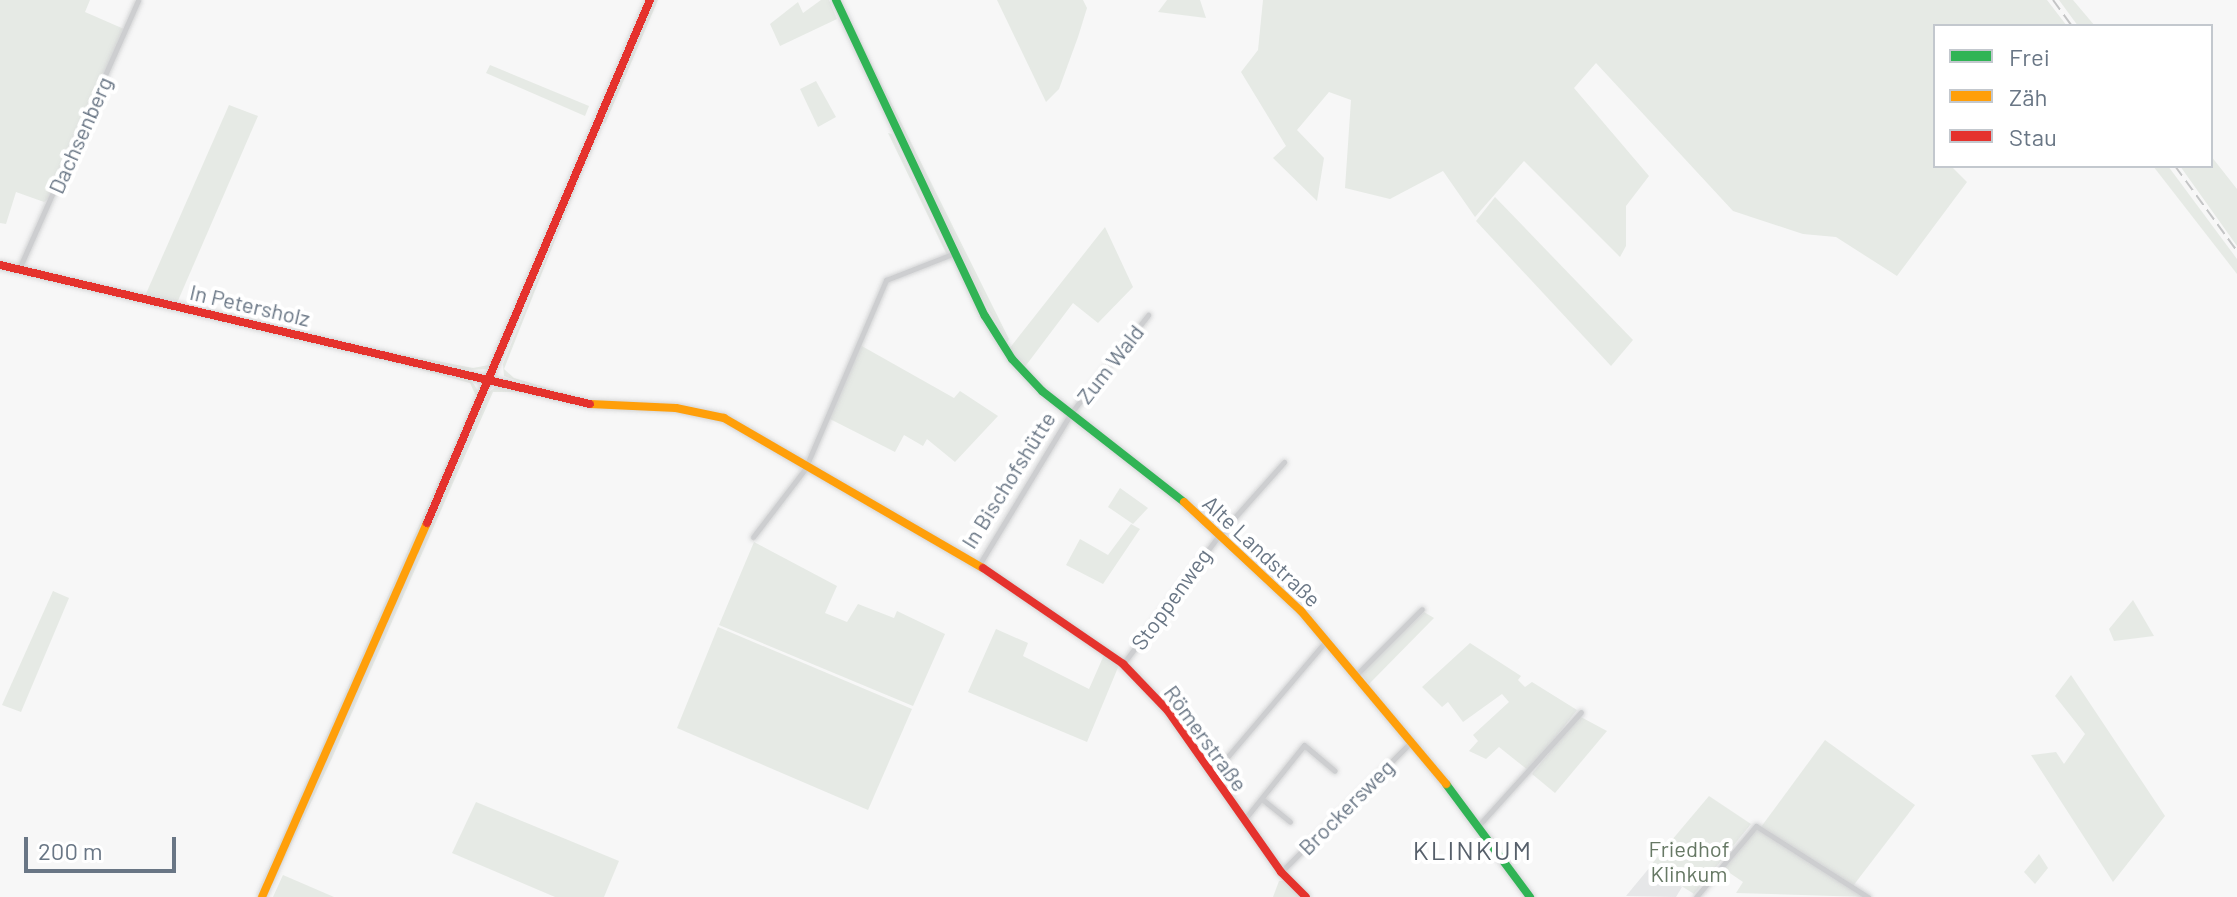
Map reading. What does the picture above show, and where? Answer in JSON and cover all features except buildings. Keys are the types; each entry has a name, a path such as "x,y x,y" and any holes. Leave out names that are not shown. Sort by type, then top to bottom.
{"street":[{"name":"Dachsenberg","path":"19,269 138,0"},
{"path":"262,897 491,379 650,0"},
{"name":"Alte Landstraße","path":"836,0 955,253 1003,347 1027,376 1145,469 1219,535 1327,640 1479,825 1530,897"},
{"path":"753,537 805,469 886,280 955,253"},
{"name":"In Petersholz","path":"0,265 491,379"},
{"name":"Zum Wald","path":"1071,413 1148,315"},
{"name":"In Bischofshütte","path":"491,379 608,408 710,414 979,565 1071,413"},
{"name":"Stoppenweg","path":"1123,664 1219,535 1284,462"},
{"name":"Römerstraße","path":"979,565 1123,664 1168,711 1281,872 1306,897"},
{"path":"1356,675 1422,609"},
{"path":"1211,775 1327,640"},
{"path":"1479,825 1581,712"},
{"path":"1243,820 1307,742 1335,771"},
{"name":"Brockersweg","path":"1281,872 1411,742"},
{"path":"1262,799 1290,822"},
{"path":"1696,897 1756,826 1868,897"}],"shaded area":[{"path":"1650,867 1682,887 1676,897 1626,896"}],"green space":[{"path":"0,0 90,0 85,12 124,29 50,198 44,202 16,192 6,224 0,223"},
{"path":"654,0 658,0 605,124 603,121"},
{"path":"821,0 829,0 837,19 780,46 770,24 798,2 803,13"},
{"path":"840,0 1009,339 1007,343 982,298"},
{"path":"997,0 1083,0 1087,8 1059,89 1046,102"},
{"path":"1167,0 1200,0 1206,18 1158,12"},
{"path":"1263,0 2047,0 2065,24 1933,24 1933,168 1953,168 1967,182 1897,276 1836,237 1803,234 1733,211 1596,63 1574,88 1649,176 1626,206 1626,246 1620,257 1524,161 1475,217 1443,171 1390,199 1345,188 1351,100 1329,92 1297,130 1324,158 1317,201 1273,158 1286,146 1241,72 1258,50"},
{"path":"2059,0 2073,0 2093,24 2077,24"},
{"path":"490,65 589,106 585,116 486,73"},
{"path":"816,81 836,117 818,127 800,89"},
{"path":"229,105 258,116 177,303 145,296"},
{"path":"592,130 491,369 465,370 354,345 473,368 489,365"},
{"path":"598,131 504,369 514,378 598,403 535,392 493,392 332,758 266,897 489,392 498,385 539,389 504,376 503,364"},
{"path":"888,133 892,134 947,255"},
{"path":"2213,159 2237,189 2237,246 2181,168 2213,168"},
{"path":"2155,168 2169,168 2237,259 2237,274"},
{"path":"1495,197 1633,340 1611,366 1476,221"},
{"path":"1105,227 1133,287 1098,323 1073,303 1024,368 1009,349"},
{"path":"860,345 954,398 960,391 998,416 955,462 927,439 923,446 904,435 895,452 828,418"},
{"path":"355,352 471,380 480,394 374,645 256,897 476,396 470,383"},
{"path":"1120,488 1148,508 1133,524 1108,507"},
{"path":"1131,524 1140,529 1103,584 1066,565 1080,539 1108,555"},
{"path":"754,542 837,586 825,613 847,622 858,604 894,618 897,611 945,634 913,706 719,625"},
{"path":"53,591 69,598 21,712 2,705"},
{"path":"2133,600 2154,636 2114,641 2109,629"},
{"path":"1424,612 1434,618 1369,684 1361,674"},
{"path":"718,627 912,709 868,810 677,728"},
{"path":"996,629 1028,643 1023,656 1089,689 1104,655 1119,665 1087,742 968,692"},
{"path":"1470,643 1521,676 1518,680 1525,687 1532,682 1577,710 1529,771 1499,747 1486,759 1469,751 1478,741 1473,735 1509,702 1502,694 1463,722 1448,702 1442,707 1422,687"},
{"path":"2071,675 2165,816 2113,882 2031,755 2056,752 2064,764 2085,734 2055,696"},
{"path":"1579,716 1607,731 1555,793 1532,774"},
{"path":"1825,740 1915,805 1853,886 1761,827"},
{"name":"Friedhof Klinkum","path":"1709,796 1751,824 1694,894 1650,866"},
{"path":"476,802 619,861 604,897 555,897 452,853"},
{"path":"1756,827 1865,897 1736,893 1743,882 1721,867"},
{"path":"2039,854 2048,868 2035,884 2024,872"},
{"path":"283,875 334,897 273,897"},
{"path":"1279,881 1284,881 1301,897 1273,897"}],"railway":[{"path":"2053,0 2071,24"},
{"path":"2176,168 2237,251"}],"traffic: fast":[{"path":"836,0 985,316 1012,359 1042,391 1184,502"},
{"path":"1446,784 1530,897"}],"traffic: slow":[{"path":"590,404 676,408 724,418 983,568"},
{"path":"1184,502 1301,611 1446,784"},
{"path":"262,897 427,523"}],"traffic: jam":[{"path":"427,523 650,0"},
{"path":"0,265 590,404"},
{"path":"983,568 1123,664 1168,711 1281,872 1306,897"}],"district":[{"name":"KLINKUM","path":"1473,850"}]}
